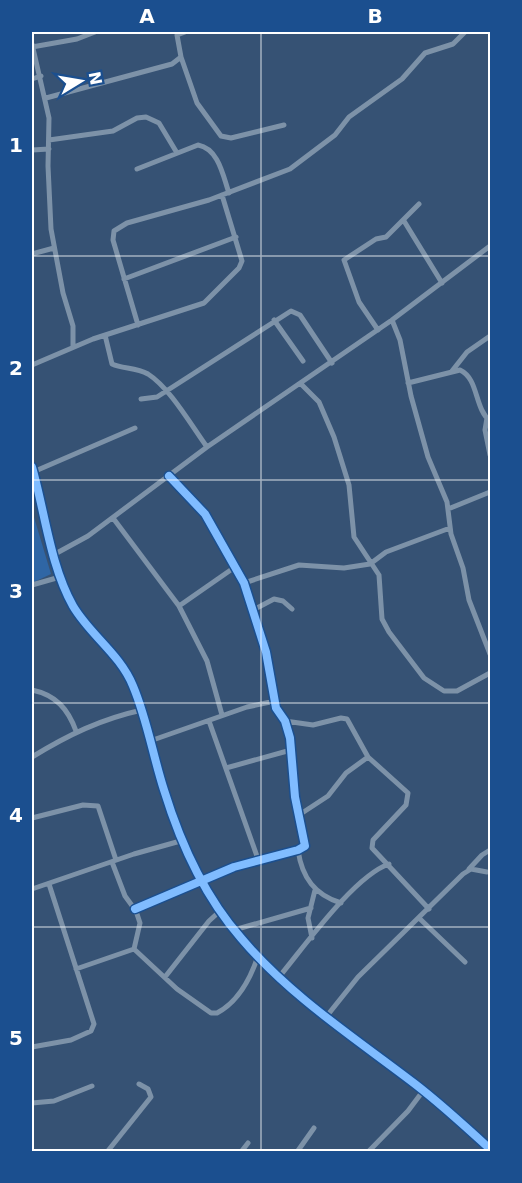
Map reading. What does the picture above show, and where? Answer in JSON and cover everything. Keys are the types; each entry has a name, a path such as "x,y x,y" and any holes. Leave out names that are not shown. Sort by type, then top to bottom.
{"street":[{"path":"73,347 73,326 54,248 50,215 46,98 32,46 77,39 95,32"},
{"path":"185,32 176,38 181,57 197,103 220,136 239,136 284,125"},
{"path":"138,325 113,240 114,231 119,227 229,193 295,166 316,146 335,135 349,117 402,79 425,53 453,44 465,32"},
{"path":"46,98 172,64 181,57"},
{"path":"32,79 41,76"},
{"path":"49,140 113,130 136,118 146,117 159,123 177,153"},
{"path":"137,168 198,145 210,149 216,158 229,193"},
{"path":"32,150 49,149"},
{"path":"32,365 105,335 210,299 241,264 236,237 222,195"},
{"path":"378,330 359,302 344,260 369,243 386,237 419,204"},
{"path":"404,221 442,283"},
{"path":"124,279 236,237"},
{"path":"55,554 69,548 113,518 207,447 332,363 490,246"},
{"path":"32,254 54,248"},
{"path":"141,399 154,398 166,391 291,311 298,312 332,363"},
{"path":"274,320 303,361"},
{"path":"392,320 400,340 408,382 428,457 448,509 450,528 463,568 469,600 490,654"},
{"path":"105,335 112,364 129,366 145,373 166,391 207,447"},
{"path":"452,371 467,352 490,336"},
{"path":"408,382 460,370 469,376 489,419 485,430 490,455"},
{"path":"301,384 319,402 334,437 349,485 354,537 380,579 383,622 402,651 424,678 444,691 453,692 490,674 490,666"},
{"path":"135,428 32,469 60,577 78,614 126,672 142,710 164,791 202,882 234,930 279,976 326,1017 423,1091 490,1149"},
{"path":"135,909 258,859 298,850 305,846 298,815 291,750 285,721 280,716 275,701 266,652 244,583 205,514 169,476"},
{"path":"448,509 490,492"},
{"path":"113,518 179,606 207,662 222,715"},
{"path":"244,583 299,565 344,567 370,564 386,552 450,528"},
{"path":"179,606 235,567"},
{"path":"32,585 60,577"},
{"path":"253,610 274,598 283,601 292,609"},
{"path":"32,690 62,704 69,712 76,731"},
{"path":"150,741 222,715 275,701"},
{"path":"32,757 76,731 108,718 142,710"},
{"path":"285,721 313,725 344,718 368,757 409,796 406,805 373,840 372,848 429,909"},
{"path":"208,721 258,859"},
{"path":"226,768 291,750"},
{"path":"298,815 328,796 346,773 368,757"},
{"path":"32,818 82,805 98,806 125,896 135,909 141,927 134,949"},
{"path":"32,889 184,840"},
{"path":"298,850 301,866 315,890 341,903"},
{"path":"326,1017 358,977 482,855 490,850"},
{"path":"279,976 341,903 376,869 389,864"},
{"path":"468,870 487,872"},
{"path":"32,1047 71,1040 93,1029 94,1022 49,884"},
{"path":"312,938 308,918 315,890"},
{"path":"234,930 311,908"},
{"path":"165,977 209,921 220,911"},
{"path":"418,918 465,962"},
{"path":"76,969 134,949"},
{"path":"134,949 210,1013 217,1014 241,990 253,973 258,956"},
{"path":"107,1152 151,1097 148,1089 139,1084"},
{"path":"32,1103 54,1101 92,1086"},
{"path":"368,1152 408,1111 423,1091"},
{"path":"297,1152 314,1128"},
{"path":"241,1152 248,1143"}],"shaded area":[{"path":"32,515 51,574 32,583"}],"cycle path":[{"path":"32,467 53,556 65,590 80,616 121,664 133,686 178,829 195,868 216,905 241,938 280,979 324,1016 425,1092 490,1149"},
{"path":"135,909 234,867 298,850 305,846 295,797 290,738 285,721 276,708 266,652 244,583 205,514 169,476"}]}
